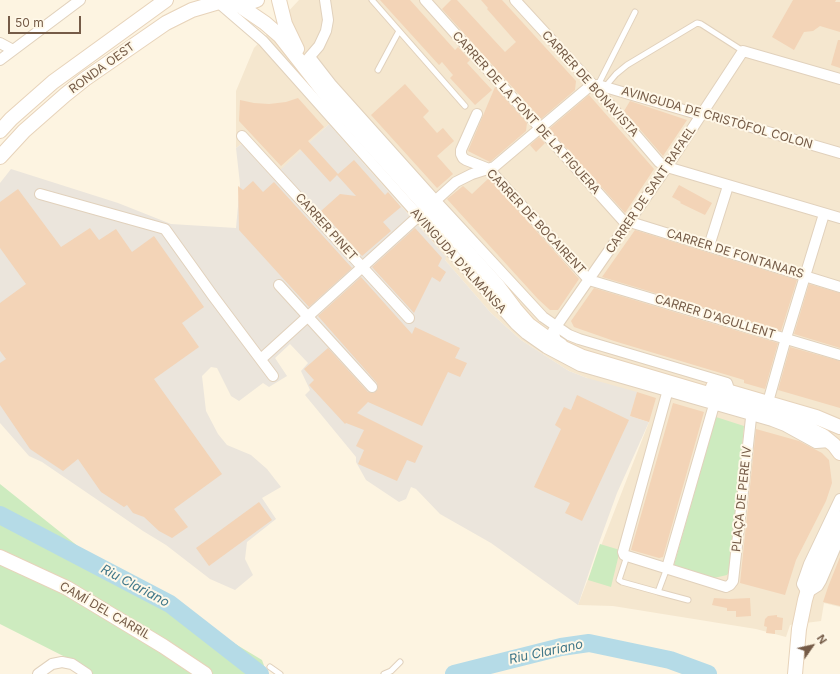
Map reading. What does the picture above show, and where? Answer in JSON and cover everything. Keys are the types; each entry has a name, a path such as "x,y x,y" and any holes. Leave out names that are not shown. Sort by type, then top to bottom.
{"street":[{"path":"0,60 80,0"},
{"name":"RONDA OEST","path":"0,131 11,119 53,82 160,0"},
{"path":"217,1 229,6 240,6 257,0"},
{"name":"AVINGUDA D'ALMANSA","path":"279,0 285,24 327,96 426,207 495,290 526,334 555,353 563,353 571,357 583,358 714,405 796,422 830,442 840,453"},
{"path":"306,62 319,46 326,31 328,20 325,0"},
{"name":"CARRER DE LA FONT DE LA FIGUERA","path":"425,0 628,224"},
{"name":"CARRER DE BONAVISTA","path":"515,0 599,86 660,162 667,167"},
{"name":"AVINGUDA D'ALMANSA","path":"217,1 263,41 426,207 528,301 555,329"},
{"name":"RONDA OEST","path":"0,157 24,131 64,95 86,79 166,23 192,10 217,1"},
{"name":"AVINGUDA D'ALMANSA","path":"240,6 274,30 306,62"},
{"path":"0,43 13,50"},
{"path":"743,51 840,79"},
{"name":"CARRER DE SANT RAFAEL","path":"555,329 667,167 743,51"},
{"path":"261,359 426,207 456,182 462,178 489,169 497,164 583,91 599,86"},
{"name":"AVINGUDA DE CRISTÒFOL COLON","path":"599,86 694,113 703,113 840,152"},
{"name":"CARRER DE BOCAIRENT","path":"477,114 461,150 461,154 466,160 489,169 589,280"},
{"name":"CARRER PINET","path":"242,136 409,318"},
{"path":"667,167 840,218"},
{"path":"709,246 728,186"},
{"path":"40,194 165,229 273,376"},
{"path":"768,402 824,214"},
{"name":"CARRER DE FONTANARS","path":"628,224 709,246 840,287"},
{"name":"CARRER D'AGULLENT","path":"589,280 840,355"},
{"path":"279,285 372,387"},
{"name":"AVINGUDA D'ALMANSA","path":"495,290 586,349 816,416 840,426"},
{"name":"AVINGUDA D'ALMANSA","path":"495,290 529,325 571,357"},
{"path":"555,329 556,340 564,344 571,357"},
{"path":"714,405 667,568 625,554 669,388 676,380 713,390 727,391"},
{"name":"AVINGUDA D'ALMANSA","path":"669,388 751,412 785,426 816,443 830,442"},
{"name":"PLAÇA DE PERE IV","path":"667,568 726,587 730,586 733,581 751,412"},
{"path":"806,596 802,584 809,564 840,499"},
{"path":"795,674 799,629 806,596 812,576 840,518"},
{"path":"806,596 818,586 821,581 840,537"},
{"name":"CAMÍ DEL CARRIL","path":"0,558 67,588 163,646 205,674"},
{"path":"38,674 52,664 62,662 72,664 87,674"}],"lane":[{"path":"372,0 465,106"},
{"path":"599,86 635,12"},
{"path":"599,86 626,65 698,23 743,51"},
{"path":"378,70 399,31"},
{"path":"625,554 619,580 688,600"},
{"path":"658,592 667,568"},
{"path":"384,674 391,671 400,662"},
{"path":"270,668 280,674"}],"shaded area":[{"path":"299,0 840,0 840,607 824,603 821,621 790,625 786,637 756,629 613,606 578,605 649,422 630,416 587,378 569,371 521,340 491,313 445,260 445,256 329,124 279,172 250,138 236,148 236,91 254,48"},
{"path":"329,124 446,257 445,260 491,313 521,340 569,371 587,378 637,392 630,416 649,422 617,493 578,605 491,543 440,514 416,489 411,487 406,499 399,502 366,480 356,462 356,457 305,395 310,390 301,371 308,363 290,344 275,358 287,376 269,387 263,383 239,401 231,396 217,368 211,367 202,376 206,411 218,434 227,445 251,455 267,469 281,487 262,498 276,519 247,542 245,559 253,575 235,590 210,579 166,545 42,462 29,456 0,423 0,183 11,169 118,203 171,224 236,228 240,184 236,148 250,138 279,171"}],"green space":[{"path":"716,417 744,426 730,570 727,575 714,578 674,565"},
{"path":"0,484 94,559 262,660 267,674 93,674 81,665 0,624"},
{"path":"600,544 620,550 611,587 588,580"}],"building":[{"path":"380,0 410,0 455,50 458,47 470,60 467,63 492,90 475,105 450,78 453,75 442,62 439,65"},
{"path":"451,0 457,0 505,52 516,42 481,0 502,0 576,81 575,90 541,119 442,9"},
{"path":"793,0 836,0 835,2 840,2 840,32 820,26 813,31 804,32 794,50 772,37"},
{"path":"838,40 840,40 840,68 831,65"},
{"path":"405,84 429,111 423,117 437,133 443,128 454,141 437,156 453,174 437,188 371,115"},
{"path":"495,87 527,123 526,131 490,162 468,151"},
{"path":"589,95 654,169 625,213 549,129"},
{"path":"298,98 324,127 308,141 338,174 354,160 385,195 388,192 401,207 383,222 391,231 362,256 321,211 340,194 356,196 337,175 330,182 300,149 281,166 239,121 240,100 269,104 286,102"},
{"path":"630,101 687,120 663,156 624,111"},
{"path":"539,137 545,143 536,152 530,145"},
{"path":"489,178 579,279 558,310 550,310 538,299 447,199 463,186 472,194"},
{"path":"253,181 263,192 274,182 352,268 309,307 239,230 238,186 243,190"},
{"path":"679,185 712,203 705,215 680,203 681,202 672,197"},
{"path":"18,189 61,247 90,228 99,240 116,229 132,252 154,236 204,307 182,323 199,347 154,379 222,474 174,509 188,527 172,538 159,531 144,517 133,513 127,505 124,507 101,492 78,459 63,471 30,449 0,405 0,363 6,359 0,351 0,303 26,284 0,248 0,202"},
{"path":"415,228 442,258 438,266 446,272 440,282 432,277 414,313 372,267"},
{"path":"635,230 797,280 781,331 602,277"},
{"path":"361,277 412,334 415,327 460,348 455,358 467,363 460,377 448,372 422,426 368,402 357,413 423,446 415,463 407,460 397,481 358,464 364,450 356,446 364,430 346,423 345,424 309,385 314,380 304,369 328,348 368,392 374,393 378,389 377,383 318,316"},
{"path":"809,284 840,293 840,348 794,334"},
{"path":"594,288 778,343 765,389 744,383 744,380 614,341 574,327 571,321"},
{"path":"790,347 840,361 840,408 778,390"},
{"path":"637,392 656,398 649,422 630,416"},
{"path":"577,395 629,420 582,521 565,513 570,503 534,487 561,429 555,425 564,407 571,410"},
{"path":"673,403 704,412 663,557 659,558 631,550"},
{"path":"756,429 799,441 822,453 829,460 832,483 826,501 796,560 785,595 740,583"},
{"path":"259,502 272,520 209,566 196,548"},
{"path":"840,557 840,606 823,602"},
{"path":"714,598 750,598 751,616 736,617 736,611 727,611 727,608 712,605"},
{"path":"777,615 777,617 783,618 782,630 775,630 775,634 766,633 767,627 764,626 765,619 768,616"}],"waterway":[{"name":"Riu Clariano","path":"0,515 170,604 260,674"},
{"name":"Riu Clariano","path":"454,674 561,647 589,643 670,660 708,674"}]}
